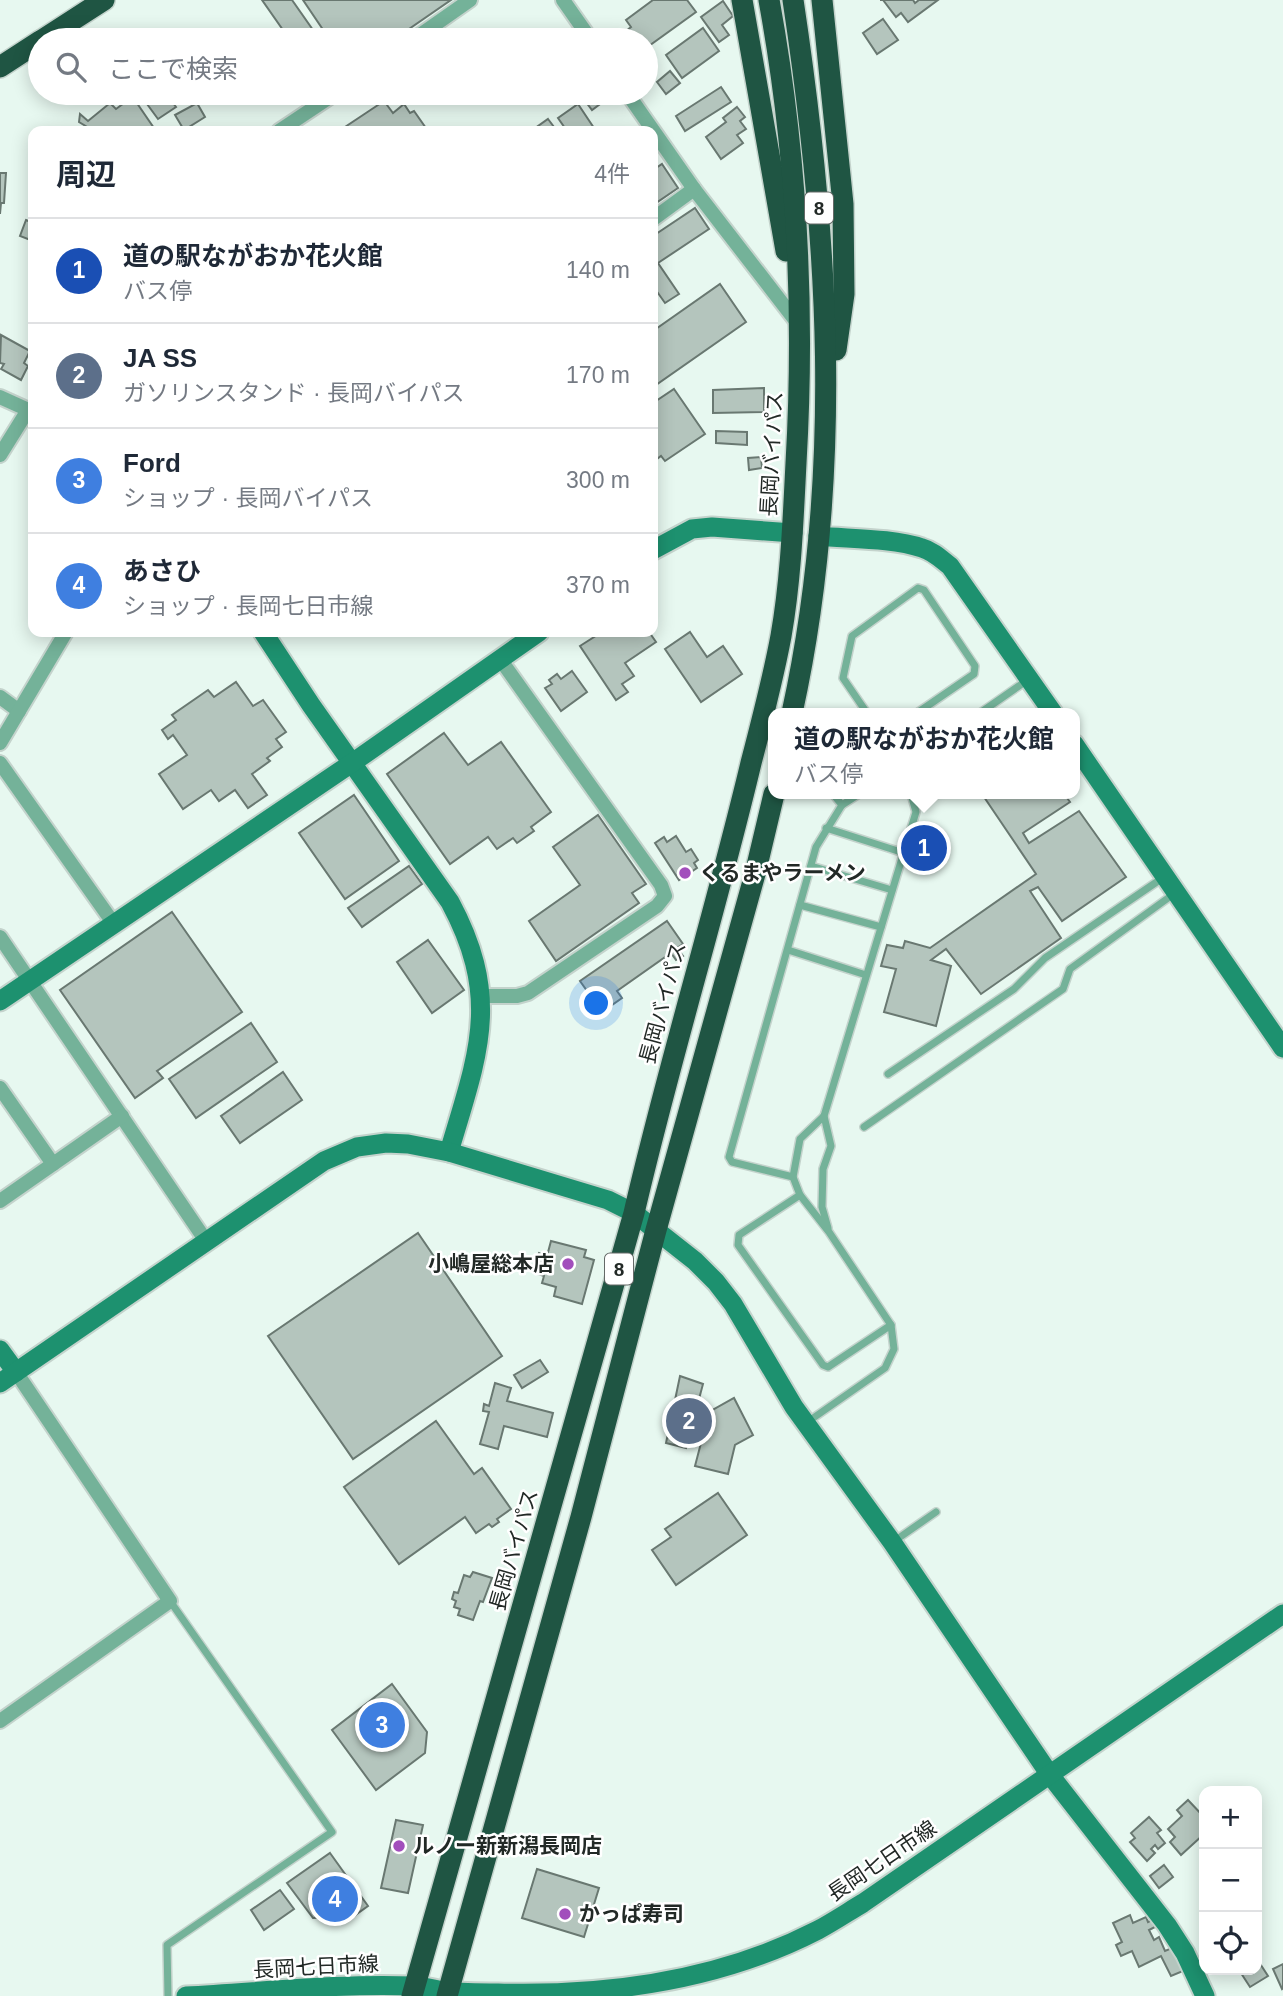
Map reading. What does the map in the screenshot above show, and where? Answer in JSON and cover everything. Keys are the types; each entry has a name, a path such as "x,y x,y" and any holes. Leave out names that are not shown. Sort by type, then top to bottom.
{"highway":[{"path":"61,28 104,0"},
{"path":"742,0 800,326"},
{"name":"長岡バイパス","path":"414,1991 635,1213 652,1137 730,852 780,636 793,533 800,399 800,326 793,161 769,0"},
{"name":"8","path":"793,0 816,166 825,295 827,417 808,629 793,708"},
{"path":"822,0 844,204 844,294 827,417"},
{"path":"0,67 28,49"},
{"name":"8","path":"444,1994 580,1517 755,874 773,799"}],"street":[{"path":"430,28 470,0"},
{"path":"563,0 583,28"},
{"path":"286,126 318,105"},
{"path":"635,105 650,126"},
{"path":"658,137 694,189 800,326"},
{"path":"658,215 694,189"},
{"path":"0,397 28,410"},
{"path":"0,456 28,415"},
{"path":"658,547 692,529 702,528 793,533 923,548 936,554 950,566 1051,708"},
{"path":"0,743 63,637"},
{"path":"266,637 450,902 466,932 475,961 481,996 481,1028 476,1057 449,1152"},
{"path":"0,1001 532,637"},
{"path":"481,996 517,996 528,993 657,906 665,896 661,884 500,659"},
{"path":"0,696 19,711"},
{"path":"1080,753 1283,1048"},
{"path":"0,763 114,924"},
{"path":"0,937 206,1241"},
{"path":"0,1088 53,1164"},
{"path":"0,1201 122,1116"},
{"path":"8,1378 324,1161 357,1147 386,1143 408,1144 449,1152 608,1200 635,1213 695,1261 733,1304 805,1423 892,1542 1050,1775 1167,1925 1185,1953 1205,1996"},
{"path":"0,1350 8,1378 170,1601 0,1721"},
{"name":"長岡七日市線","path":"186,1996 365,1986 444,1994 583,1994 684,1978 763,1954 818,1930 863,1903 1283,1614"}],"lane":[{"path":"864,708 843,678 852,636 918,588 924,590 975,666 974,674 924,708"},
{"path":"987,708 1030,678"},
{"path":"837,799 842,805"},
{"path":"793,1177 732,1162 729,1157 816,846 842,805 851,799"},
{"path":"805,1423 885,1368 894,1349 891,1325 829,1232 800,1195 793,1177 800,1139 824,1116 916,812 912,799"},
{"path":"825,828 904,853"},
{"path":"811,866 892,890"},
{"path":"888,1074 1014,989 1045,958 1170,885"},
{"path":"864,1127 1063,989 1070,969 1170,885"},
{"path":"800,905 881,927"},
{"path":"788,950 866,975"},
{"path":"824,1116 831,1146 823,1169 822,1208 829,1232"},
{"path":"800,1195 739,1235 738,1245 822,1365 828,1367 891,1325"},
{"path":"892,1542 936,1512"},
{"path":"168,1996 167,1945 332,1832 170,1601"}],"building":[{"path":"262,0 292,0 312,28 282,28"},
{"path":"303,0 451,0 410,28 322,28"},
{"path":"653,0 687,0 696,12 658,39 658,28 630,28 626,20"},
{"path":"883,0 913,0 915,3 919,0 938,0 908,22 901,13 896,17"},
{"path":"723,1 733,16 722,25 729,35 719,42 701,17"},
{"path":"883,19 898,40 877,54 863,33"},
{"path":"703,28 719,51 682,78 666,55"},
{"path":"670,71 680,83 666,94 658,81"},
{"path":"721,87 731,102 685,131 676,116"},
{"path":"108,105 116,109 121,105 138,105 153,126 86,126 79,122 80,114 88,121"},
{"path":"148,105 174,105 176,107 158,119"},
{"path":"198,105 205,117 190,126 182,126 175,115"},
{"path":"378,105 387,105 393,113 405,105 410,113 414,111 424,126 346,126"},
{"path":"579,105 593,126 564,126 558,118"},
{"path":"737,107 745,117 740,121 746,129 737,135 743,143 721,159 706,137 726,122 723,118"},
{"path":"548,119 553,126 538,126"},
{"path":"662,164 678,188 658,202 658,167"},
{"path":"0,173 6,173 4,203 1,203 0,214"},
{"path":"695,208 709,229 658,263 658,233"},
{"path":"26,220 28,221 28,239 20,236"},
{"path":"658,263 679,294 665,303 658,293"},
{"path":"720,284 746,322 658,384 658,327"},
{"path":"1,335 28,350 24,363 28,366 21,380 1,369 4,364 0,363"},
{"path":"764,388 764,412 713,413 713,390"},
{"path":"674,389 705,434 665,461 661,456 658,458 658,400"},
{"path":"716,431 747,432 747,445 716,443"},
{"path":"761,457 762,468 749,470 748,458"},
{"path":"690,632 707,657 723,646 742,674 701,702 665,649"},
{"path":"594,637 652,637 656,642 625,663 634,676 622,684 628,692 616,700 580,646"},
{"path":"572,671 587,692 561,711 545,688 552,684 549,680 557,674 561,679"},
{"path":"236,682 253,706 263,700 286,732 276,739 282,747 267,758 270,761 252,774 267,795 248,808 235,790 219,801 211,790 183,809 159,774 187,755 173,735 168,739 162,730 176,720 172,715 208,690 214,697"},
{"path":"444,733 468,765 501,742 551,812 531,827 534,831 517,843 513,838 497,849 488,837 450,864 387,774"},
{"path":"354,795 399,861 345,899 299,833"},
{"path":"985,799 1068,799 1070,802 1023,833 1029,843 1079,811 1126,877 1062,921 1038,887 1030,891 1061,938 981,994 946,949 931,960 951,966 936,1026 884,1012 896,969 881,966 887,945 903,948 905,941 930,948 1036,874"},
{"path":"598,815 646,884 632,893 639,903 556,961 529,921 580,885 553,847"},
{"path":"676,836 686,852 691,849 698,860 694,863 697,868 679,880 655,843 664,837 667,842"},
{"path":"409,866 422,884 362,927 348,908"},
{"path":"172,912 242,1012 157,1071 163,1078 135,1098 60,990"},
{"path":"667,921 683,944 677,948 683,956 676,960 671,953 617,991 622,998 602,1012 580,981"},
{"path":"428,940 464,990 432,1013 397,962"},
{"path":"251,1023 277,1062 196,1118 169,1079"},
{"path":"283,1072 302,1100 240,1143 221,1116"},
{"path":"418,1233 502,1356 353,1459 268,1336"},
{"path":"551,1241 586,1250 584,1257 594,1260 582,1304 554,1296 556,1287 542,1283 544,1276 538,1274 541,1266 535,1264 539,1253 547,1256"},
{"path":"540,1360 548,1372 522,1388 514,1375"},
{"path":"680,1376 703,1384 695,1414 707,1418 709,1412 734,1398 753,1435 735,1445 728,1474 695,1466 701,1443 688,1439 686,1448 666,1443"},
{"path":"495,1383 511,1388 507,1401 553,1413 547,1437 504,1426 498,1449 480,1444 489,1412 483,1411 484,1404 489,1406"},
{"path":"436,1421 474,1474 482,1468 511,1509 497,1519 499,1522 492,1527 489,1524 476,1533 465,1517 399,1564 344,1487"},
{"path":"718,1493 747,1535 676,1585 652,1550 671,1537 665,1529"},
{"path":"473,1572 492,1578 473,1620 458,1615 460,1609 454,1607 456,1601 452,1599 454,1592 458,1593 464,1575 470,1577"},
{"path":"392,1684 427,1732 425,1753 376,1790 332,1730"},
{"path":"1188,1800 1199,1812 1199,1839 1181,1855 1170,1842 1175,1837 1168,1829 1182,1816 1177,1810"},
{"path":"1149,1817 1161,1830 1157,1833 1165,1843 1158,1849 1155,1845 1151,1849 1155,1853 1147,1861 1130,1842 1135,1838 1131,1833"},
{"path":"396,1820 423,1825 408,1893 381,1888"},
{"path":"330,1853 368,1906 354,1916 313,1918 287,1883"},
{"path":"1164,1865 1173,1877 1159,1888 1150,1876"},
{"path":"537,1869 599,1888 584,1937 522,1918"},
{"path":"280,1890 294,1909 264,1930 251,1910"},
{"path":"1130,1915 1133,1923 1146,1917 1148,1922 1152,1920 1155,1927 1149,1930 1154,1940 1159,1937 1165,1951 1172,1948 1183,1971 1171,1976 1161,1956 1139,1967 1132,1951 1121,1956 1116,1945 1122,1942 1113,1923"},
{"path":"1283,1964 1283,1988 1282,1989 1273,1969"},
{"path":"1262,1967 1268,1976 1250,1987 1242,1975 1262,1975"}],"place":[{"name":"道の駅ながおか花火館","path":"924,848"},
{"name":"くるまやラーメン","path":"685,873"},
{"name":"小嶋屋総本店","path":"568,1264"},
{"name":"JA SS","path":"689,1421"},
{"name":"Ford","path":"382,1725"},
{"name":"ルノー新新潟長岡店","path":"399,1846"},
{"name":"あさひ","path":"335,1899"},
{"name":"かっぱ寿司","path":"565,1914"}]}
